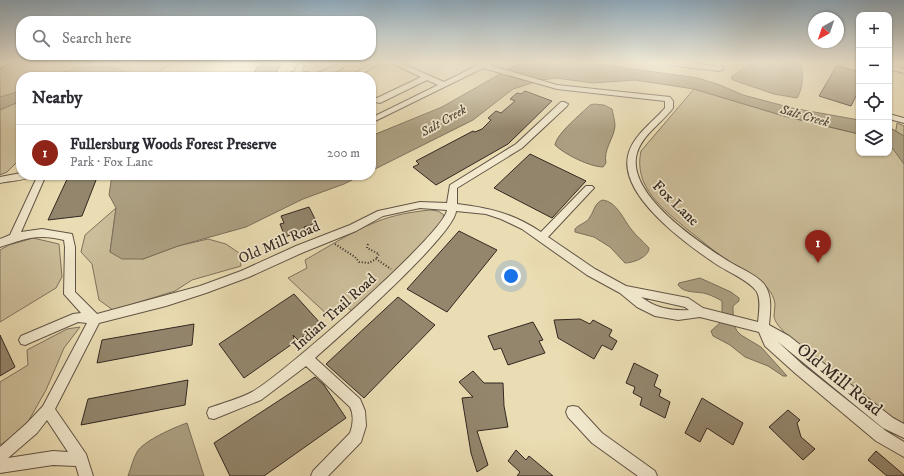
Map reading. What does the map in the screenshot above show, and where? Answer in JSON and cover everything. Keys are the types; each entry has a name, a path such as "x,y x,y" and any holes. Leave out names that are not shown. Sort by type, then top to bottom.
{"street":[{"path":"376,100 410,85"},
{"path":"376,119 445,85"},
{"name":"Fox Lane","path":"553,85 667,98 670,108 639,142 633,152 632,165 639,188 658,210 682,232 712,256 746,277 762,290 764,297 763,328"},
{"name":"Indian Trail Road","path":"214,413 257,396 340,330 398,274 451,216 453,187 519,146 564,104"},
{"path":"892,117 904,121"},
{"path":"0,180 16,176"},
{"path":"15,235 26,214 40,180"},
{"path":"541,238 589,188"},
{"name":"Old Mill Road","path":"25,340 77,317 95,319 202,290 245,274 353,228 381,213 394,209 420,205 451,206 486,211 504,216 525,226 591,272 624,290 635,301 649,309 672,316 686,316 700,312"},
{"path":"0,243 15,235 44,232 57,234 68,238 70,247 69,294 95,319 48,410 32,428 0,456"},
{"name":"Old Mill Road","path":"624,290 688,303 700,312 763,328 785,340 888,422 904,432"},
{"name":"Old Mill Road","path":"763,328 769,342 799,369 881,436 904,450"},
{"path":"306,358 355,403 359,411 359,426 356,437 318,476"},
{"path":"48,410 81,459 86,476"},
{"path":"573,412 597,438 650,476"},
{"path":"0,466 53,458 81,459"}],"path":[{"path":"328,238 347,252 353,254 359,262 369,263 376,259 379,254 367,248 368,244"},
{"path":"376,259 398,274"}],"shaded area":[{"path":"0,85 16,85 16,163 7,172 0,175"},
{"path":"694,89 784,116 856,133 856,156 892,156 892,148 897,123 904,126 904,426 847,385 784,332 775,321 774,298 759,279 720,255 688,230 660,205 652,196 641,176 641,151"},
{"path":"116,208 110,252 143,259 178,246 208,239 226,244 239,253 241,266 192,280 175,291 113,310 99,300 92,264 81,252 85,235"},
{"path":"430,210 438,211 444,215 442,224 353,312 347,307 332,319 288,278 307,268 305,260 358,230 389,217"},
{"path":"33,238 59,244 62,277 56,288 0,322 0,250 9,245"},
{"path":"80,327 64,348 46,390 24,429 0,445 0,382 28,365 27,350 67,329"}],"water":[{"name":"Salt Creek","path":"480,85 525,85 513,89 473,120 376,168 376,134 442,107"},
{"name":"Salt Creek","path":"669,85 720,85 743,95 792,108 856,119 856,133 784,116 694,89"},
{"path":"748,85 802,85 797,98 774,94"},
{"path":"16,92 16,103 0,110 0,97"},
{"path":"590,105 604,105 612,109 615,122 614,131 606,153 606,163 603,167 591,165 564,152 555,145 560,135 570,124"},
{"path":"892,129 904,136 904,164 893,149"},
{"path":"111,180 352,180 303,199 246,227 178,246 143,259 122,259 110,252 116,208 109,195"},
{"path":"603,200 608,201 616,207 633,232 649,248 644,257 636,261 625,263 610,247 594,237 575,232 575,229 589,219 596,205"},
{"path":"700,278 731,292 739,298 739,301 733,306 734,325 737,331 761,347 787,376 783,376 768,366 745,357 730,345 713,336 711,331 722,321 722,301 704,293 684,290 678,285 679,283"},
{"path":"187,423 204,476 128,476 134,458 140,448 160,435"}],"building":[{"path":"825,85 856,85 856,96 851,106 819,96"},
{"path":"525,91 552,101 508,144 436,185 413,167 419,164 416,161 473,131 475,132 482,129 491,120 488,118 496,111 501,113 515,101 510,99 517,93 521,94"},
{"path":"530,154 586,181 552,218 494,188"},
{"path":"67,180 96,180 82,216 48,220"},
{"path":"309,207 317,223 304,227 305,230 285,237 280,224 284,223 281,216"},
{"path":"459,231 497,250 447,312 407,289"},
{"path":"294,294 321,324 298,340 293,335 295,342 244,378 219,344"},
{"path":"398,297 435,325 364,398 326,364"},
{"path":"580,319 590,324 593,320 612,330 609,336 617,341 612,350 602,345 594,359 558,338 554,320"},
{"path":"533,322 543,340 539,341 545,353 508,365 501,348 494,350 488,336"},
{"path":"194,324 192,345 97,363 102,340"},
{"path":"0,335 15,367 0,376"},
{"path":"634,363 658,375 654,386 661,390 659,396 670,402 665,418 640,405 642,398 633,393 635,387 626,383"},
{"path":"473,371 484,383 503,383 504,406 508,427 477,431 488,465 477,472 471,453 462,398 473,397 459,382"},
{"path":"315,377 324,385 346,418 264,476 230,476 214,443"},
{"path":"188,380 185,405 81,425 88,399"},
{"path":"702,398 743,423 733,445 707,428 700,442 685,433"},
{"path":"788,410 800,420 797,423 801,437 815,449 803,460 769,427"},
{"path":"516,450 526,460 529,456 553,476 517,476 520,472 508,461"},
{"path":"876,451 904,476 887,476 868,460"}],"place":[{"name":"Fullersburg Woods Forest Preserve","path":"818,263"}]}
